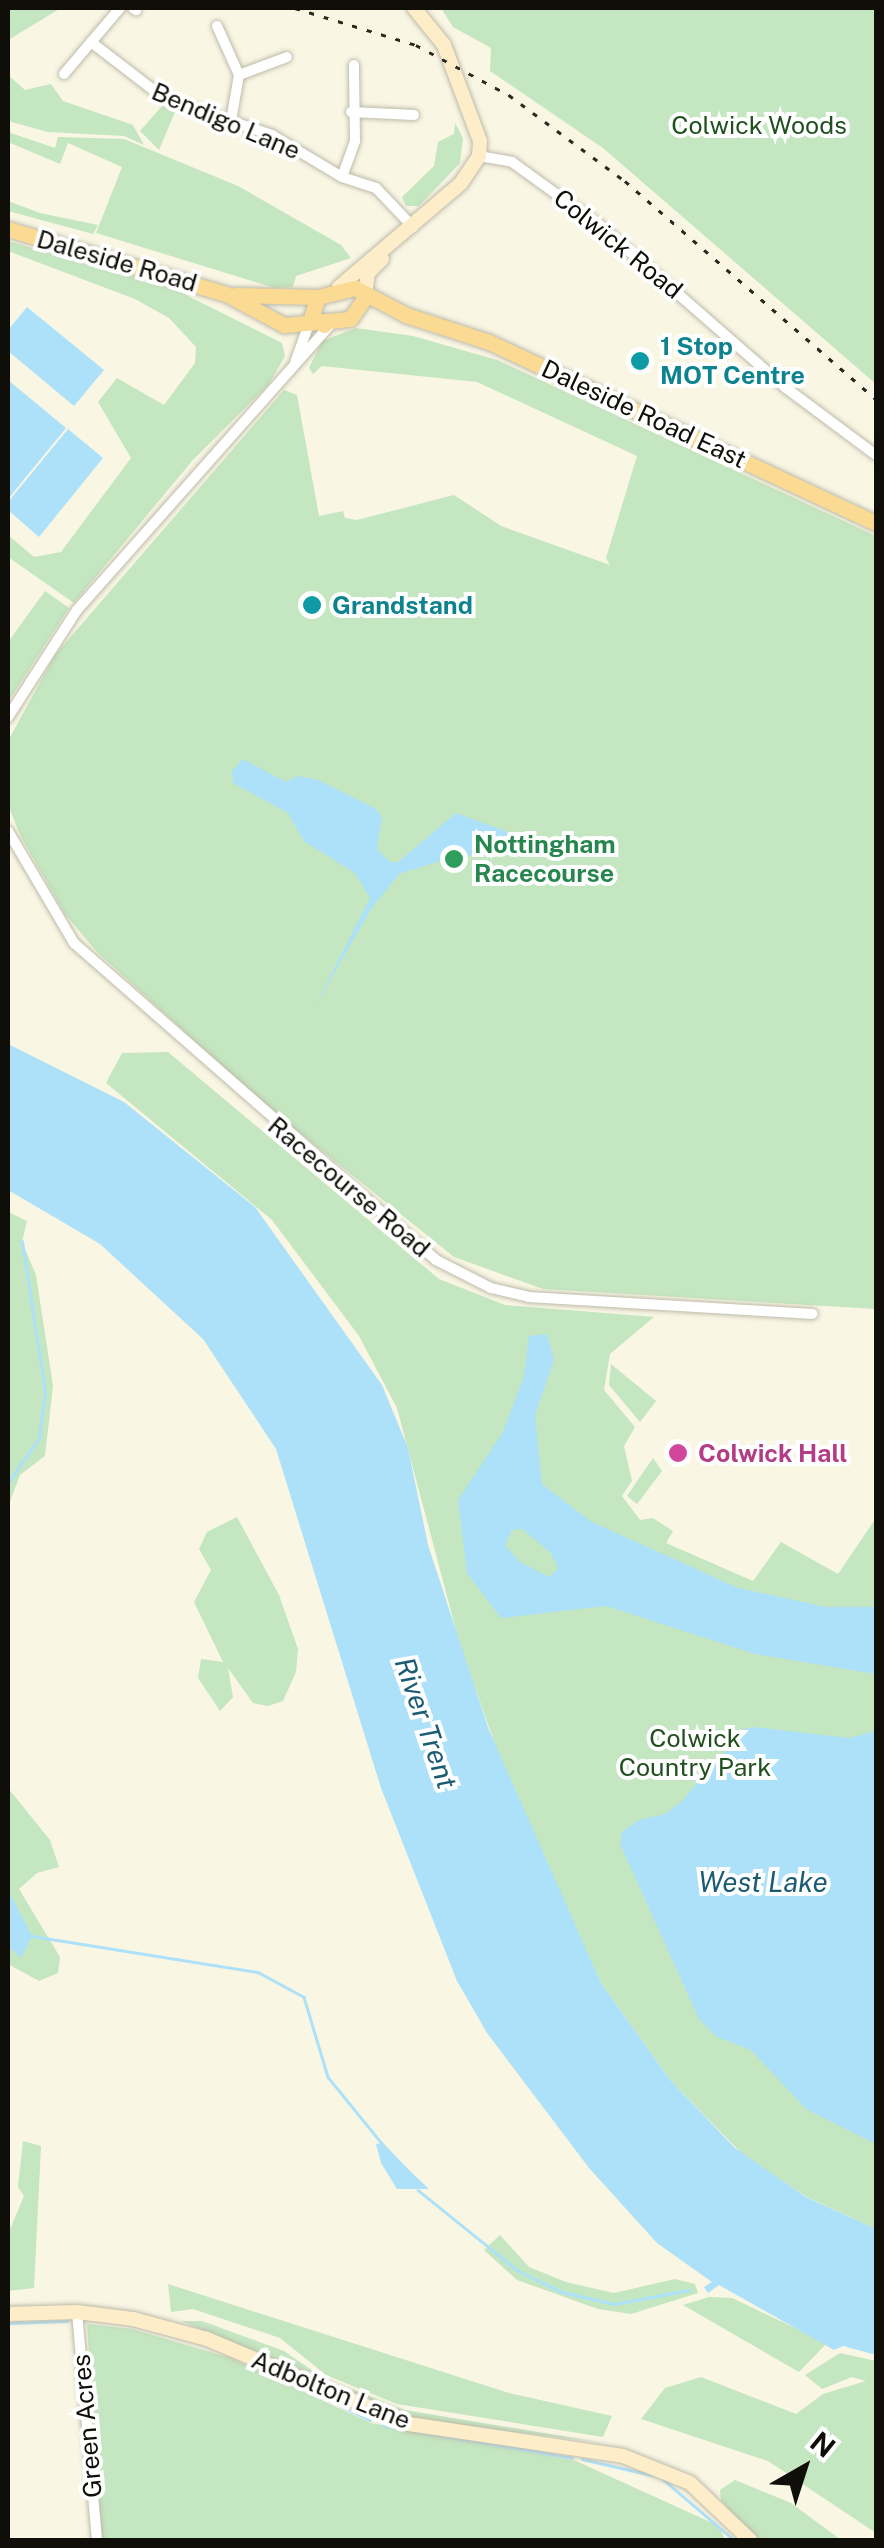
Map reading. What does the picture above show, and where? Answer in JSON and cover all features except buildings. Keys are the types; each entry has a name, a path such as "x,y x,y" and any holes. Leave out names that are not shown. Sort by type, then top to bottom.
{"main road":[{"name":"Daleside Road","path":"8,229 226,294 284,325 319,323"},
{"name":"Daleside Road East","path":"339,286 406,315 489,342 876,523"},
{"path":"319,323 318,297 339,286"},
{"name":"Daleside Road","path":"226,294 318,297"},
{"path":"356,316 365,295"},
{"name":"Daleside Road East","path":"319,323 356,316 406,315"}],"street":[{"path":"64,74 120,8"},
{"path":"339,286 461,183 479,156 444,46 414,8"},
{"path":"217,26 216,40 239,75 231,121"},
{"name":"Bendigo Lane","path":"91,42 165,99 280,139 342,177 384,193 413,226"},
{"path":"239,75 282,59 273,48"},
{"path":"64,54 74,62"},
{"path":"342,177 354,153 350,72"},
{"path":"351,112 406,111"},
{"name":"Colwick Road","path":"479,156 512,162 600,225 786,388 876,455"},
{"path":"365,295 368,273 394,242"},
{"path":"295,364 300,347 319,323"},
{"path":"8,718 77,610 295,364 319,323"},
{"path":"284,325 300,347"},
{"name":"Racecourse Road","path":"8,831 74,944 295,1141 461,1275 530,1297 812,1314"},
{"path":"8,860 20,856"},
{"name":"Adbolton Lane","path":"8,2314 77,2312 207,2339 410,2424 591,2450 662,2468 712,2498 750,2540"},
{"name":"Green Acres","path":"77,2312 97,2540"}],"green space":[{"path":"8,8 61,8 8,40"},
{"name":"Colwick Woods","path":"441,8 876,8 876,384 603,148 490,71 491,48 453,27"},
{"path":"8,75 25,90 51,84 63,101 133,125 144,145 124,136 48,132 8,121"},
{"path":"162,106 175,112 159,150 140,131"},
{"path":"455,123 463,138 460,163 419,206 406,206 402,197 434,166 438,142 454,134"},
{"path":"8,132 55,148 58,137 124,139 238,186 341,245 351,258 296,276 293,287 275,288 96,233 122,167 68,143 60,164 8,142"},
{"path":"8,201 40,213 98,225 93,234 8,211"},
{"path":"8,241 172,288 282,343 285,356 269,384 192,461 74,603 8,557 8,535 34,557 61,552 131,458 98,402 117,378 164,405 195,363 196,347 169,318 135,299 8,251"},
{"name":"Nottingham Racecourse","path":"356,328 413,336 497,360 876,536 876,1309 543,1289 454,1257 264,1104 97,952 65,914 21,837 8,805 8,741 55,655 284,390 297,395 319,516 343,511 345,518 357,520 454,495 501,526 610,565 606,558 637,456 477,382 322,366 313,374 309,368 322,341"},
{"path":"45,591 69,608 8,702 8,642"},
{"name":"Colwick Country Park","path":"168,1052 439,1279 505,1305 654,1317 610,1354 604,1390 635,1427 624,1446 632,1481 622,1496 640,1520 653,1518 673,1531 666,1543 753,1581 781,1542 838,1574 876,1518 876,2229 807,2197 747,2159 671,2081 601,1983 503,1767 460,1645 397,1408 359,1336 272,1220 106,1083 122,1053"},
{"path":"8,1212 27,1221 22,1242 36,1275 53,1386 45,1456 20,1475 8,1507"},
{"path":"611,1364 656,1401 640,1422 609,1385"},
{"path":"653,1458 662,1471 637,1504 627,1496"},
{"path":"237,1517 279,1595 298,1649 296,1672 283,1701 268,1706 253,1703 228,1668 233,1697 220,1711 198,1678 201,1659 223,1662 194,1602 211,1570 199,1549 207,1532"},
{"path":"8,1788 50,1840 59,1867 37,1873 19,1889 60,1957 58,1973 39,1981 8,1964"},
{"path":"23,2141 41,2146 34,2288 8,2291 8,2234 24,2196 18,2187"},
{"path":"500,2235 529,2267 566,2282 614,2293 675,2279 695,2284 698,2293 631,2314 598,2309 517,2280 484,2250"},
{"path":"168,2284 509,2393 612,2416 603,2437 397,2404 326,2375 280,2338 193,2309 171,2312"},
{"path":"709,2297 732,2298 827,2343 799,2372 683,2305"},
{"path":"181,2321 202,2321 284,2351 323,2378 405,2410 598,2442 413,2420"},
{"path":"87,2324 132,2329 231,2358 371,2423 576,2461 719,2526 725,2540 102,2540"},
{"path":"840,2353 876,2361 876,2533 768,2461 641,2419 665,2388 701,2377 796,2414 823,2394 866,2381 852,2377 822,2389 805,2375"},
{"path":"735,2480 791,2503 841,2540 756,2540 721,2500 720,2490"}],"water":[{"path":"27,307 104,370 74,406 8,351 8,330"},
{"path":"8,380 66,428 8,499"},
{"path":"68,429 103,458 39,537 8,510 8,502"},
{"path":"243,759 286,782 298,776 318,780 376,809 382,817 377,849 389,861 397,863 456,813 530,840 509,852 453,857 399,874 371,909 314,1008 370,898 355,873 304,841 288,813 233,783 232,771"},
{"name":"River Trent","path":"8,1044 124,1102 255,1207 382,1385 408,1448 428,1545 489,1730 601,1983 671,2081 735,2148 806,2197 876,2229 876,2355 843,2346 834,2350 719,2285 708,2293 704,2287 712,2282 657,2243 589,2168 487,2033 457,1981 381,1788 276,1449 203,1339 100,1244 8,1190"},
{"path":"547,1334 554,1360 535,1415 542,1484 590,1521 738,1588 826,1607 876,1607 876,1674 755,1654 606,1606 501,1618 467,1573 458,1500 503,1432 524,1376 529,1336","holes":["522,1529 551,1553 558,1568 549,1577 520,1562 505,1545 512,1530"]},
{"name":"West Lake","path":"754,1727 849,1738 876,1731 876,2144 806,2109 751,2050 717,2037 699,2019 620,1844 622,1832 639,1820 665,1814 683,1800 698,1782 701,1761 719,1760 739,1730"},
{"path":"8,1890 32,1936 21,1958 8,1946"},
{"path":"383,2143 429,2189 397,2189 381,2163 376,2144"}],"waterway":[{"path":"8,1483 39,1438 45,1392 22,1242"},
{"path":"32,1936 258,1972 304,1997 328,2077 384,2146"},
{"path":"418,2190 517,2270 562,2292 614,2304 689,2290"},
{"path":"8,2323 67,2321"},
{"path":"290,2381 370,2420"},
{"path":"383,2425 572,2458"},
{"path":"582,2459 652,2475"},
{"path":"664,2480 734,2540"}],"railway":[{"path":"295,8 416,45 509,95 625,181 876,399"}],"place":[{"name":"1 Stop MOT Centre","path":"640,361"},
{"name":"Grandstand","path":"312,605"},
{"name":"Nottingham Racecourse","path":"454,859"},
{"name":"Colwick Hall","path":"678,1453"}]}
